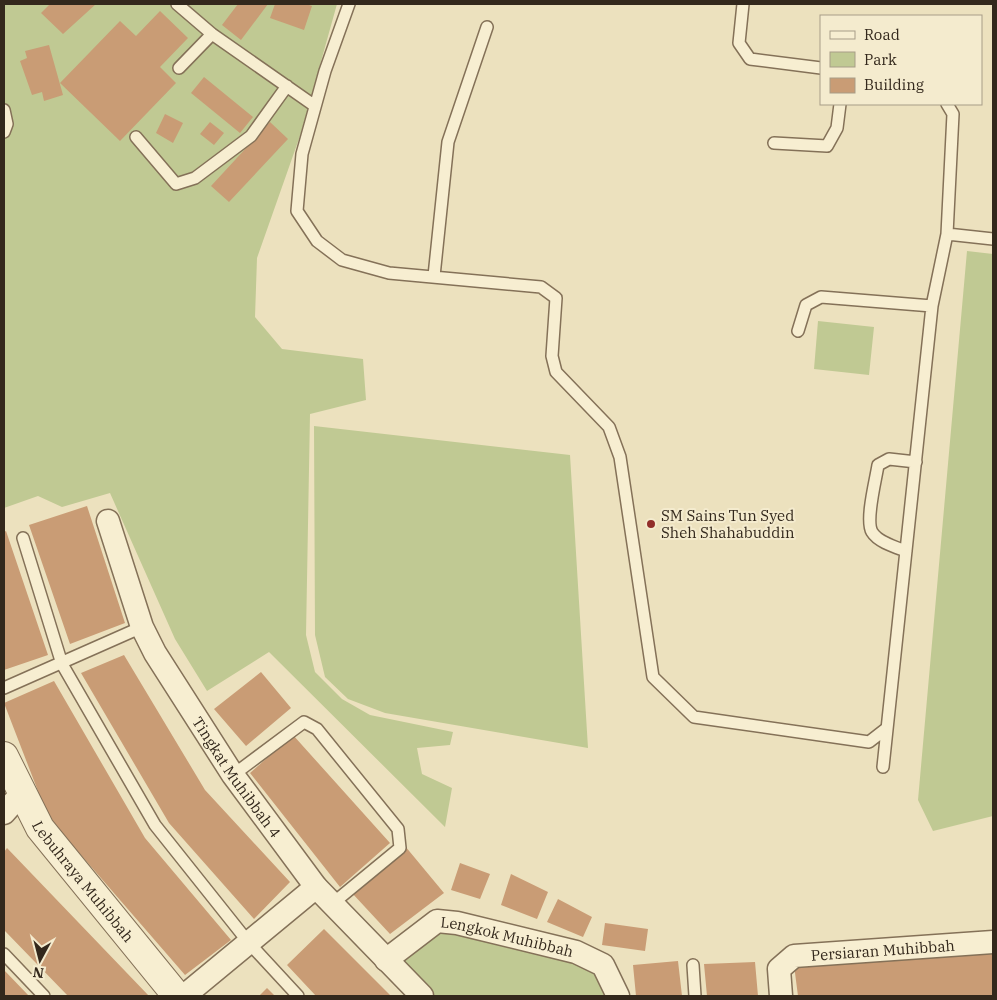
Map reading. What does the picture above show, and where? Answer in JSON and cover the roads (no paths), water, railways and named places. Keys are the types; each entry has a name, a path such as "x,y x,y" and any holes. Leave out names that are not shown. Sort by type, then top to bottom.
{"street":[{"name":"Tingkat Muhibbah 4","path":"108,521 142,627 155,654 233,774 316,887 422,996"},
{"name":"Lebuhraya Muhibbah","path":"4,756 12,803 40,828 177,996"},
{"path":"184,996 316,887"},
{"name":"Lengkok Muhibbah","path":"386,960 437,921 457,923 576,952 604,965 618,996"},
{"name":"Persiaran Muhibbah","path":"781,996 779,969 794,956 993,942"}],"lane":[{"path":"177,4 212,34 315,106"},
{"path":"349,4 324,71 302,154 297,211 317,241 342,260 388,273 541,287 556,298 552,356 556,372 609,427 620,457 653,677 694,717 869,742 887,728"},
{"path":"743,4 739,43 750,59 820,68"},
{"path":"434,276 448,142 487,27"},
{"path":"179,68 212,34"},
{"path":"136,137 176,184 195,178 251,136 287,86"},
{"path":"774,143 827,146 837,128 840,105"},
{"path":"883,767 932,306 947,234 953,114 948,105"},
{"path":"4,110 6,124 4,132"},
{"path":"947,234 993,238"},
{"path":"798,331 806,305 820,297 932,306"},
{"path":"906,551 888,545 872,533 869,524 878,464 889,459 916,462"},
{"path":"23,538 62,664 156,826 249,943 298,996"},
{"path":"4,688 142,627"},
{"path":"233,774 304,722 317,729 398,829 400,848 332,904"},
{"path":"4,954 44,996"},
{"path":"693,965 695,996"}],"place":[{"name":"SM Sains Tun Syed Sheh Shahabuddin","path":"651,524"}]}
